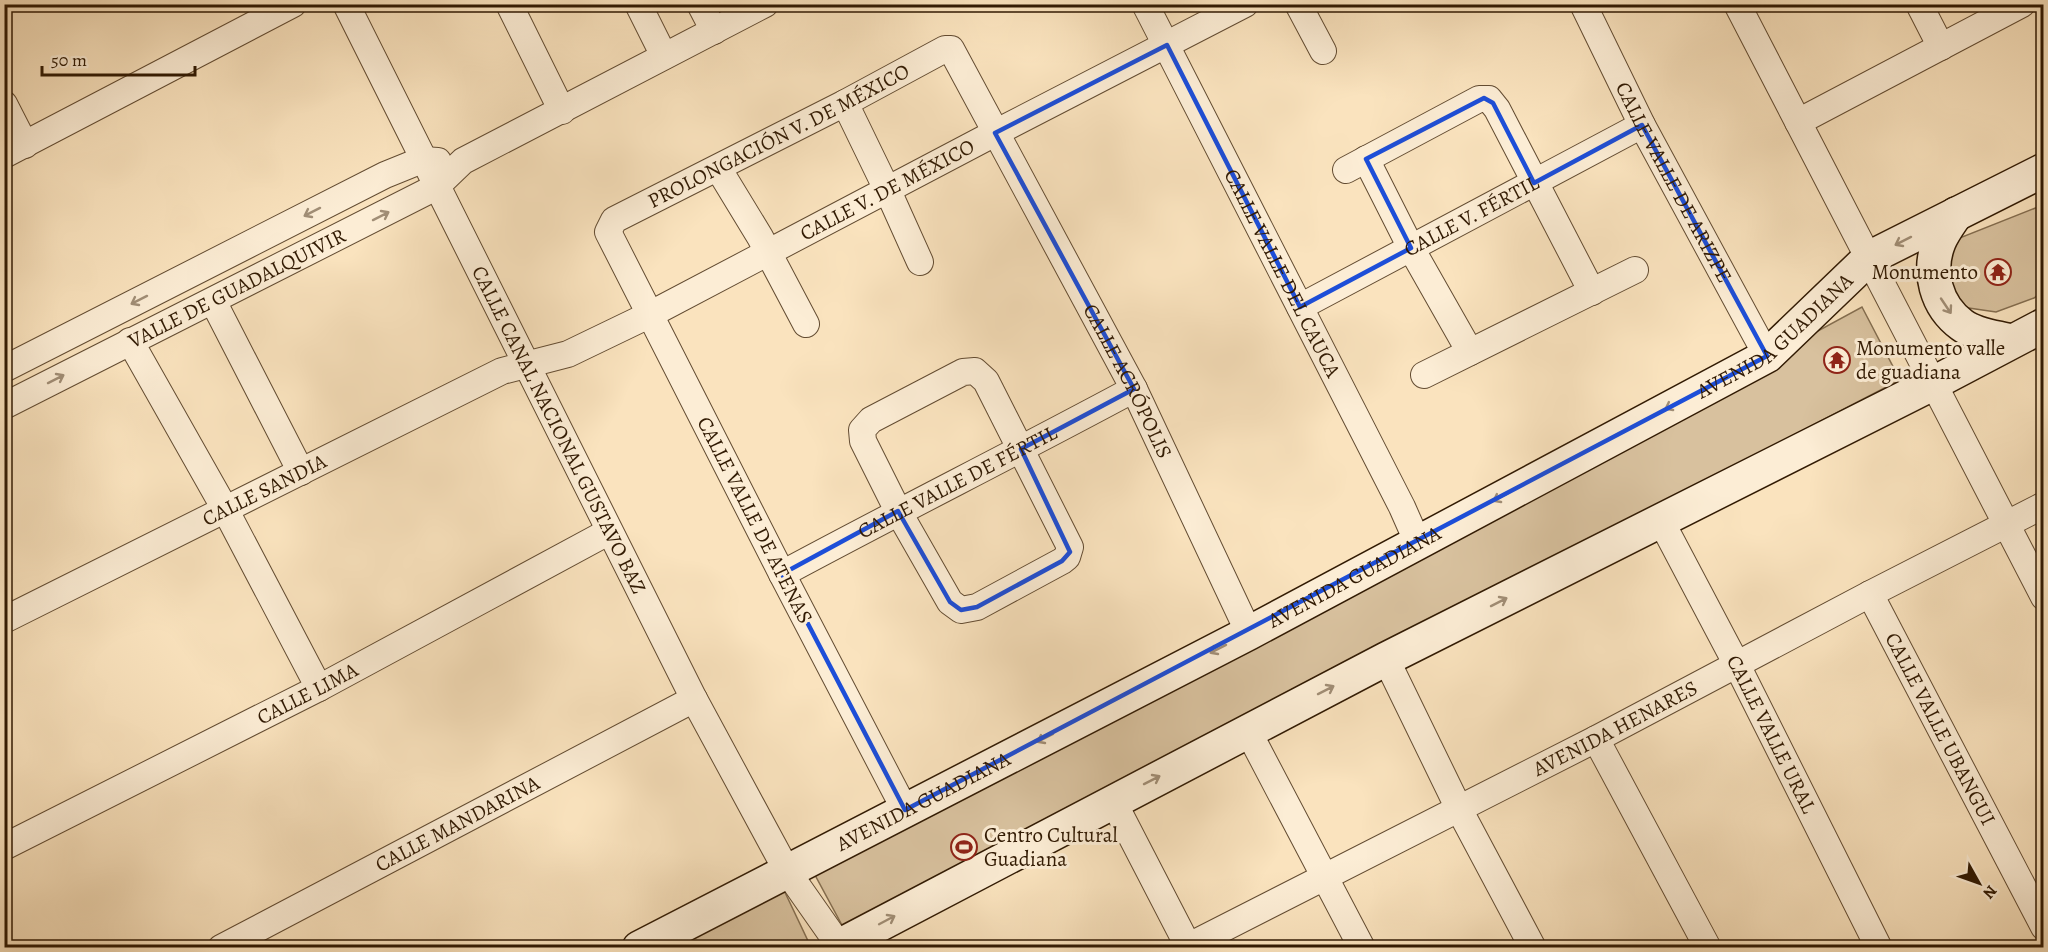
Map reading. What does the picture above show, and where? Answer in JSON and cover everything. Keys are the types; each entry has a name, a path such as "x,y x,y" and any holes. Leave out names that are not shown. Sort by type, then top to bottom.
{"street":[{"path":"4,104 14,150 293,4"},
{"name":"CALLE CANAL NACIONAL GUSTAVO BAZ","path":"346,4 608,532 694,699 787,871 839,947"},
{"path":"509,4 562,111"},
{"path":"638,4 664,57"},
{"path":"700,4 714,31"},
{"name":"VALLE DE GUADALQUIVIR","path":"4,406 436,188 463,161 765,4"},
{"name":"CALLE VALLE DEL CAUCA","path":"1144,4 1396,496 1417,542"},
{"name":"CALLE V. DE MÉXICO","path":"527,366 568,354 651,314 1245,4"},
{"path":"1299,4 1323,51"},
{"name":"CALLE VALLE DE ARIZPE","path":"1584,4 1642,125 1767,356"},
{"path":"1737,4 2043,597"},
{"path":"1919,4 1941,47"},
{"path":"1797,122 2022,4"},
{"name":"PROLONGACIÓN V. DE MÉXICO","path":"608,228 614,220 845,103 945,49 951,49"},
{"name":"CALLE ACRÓPOLIS","path":"951,49 1134,389 1249,633"},
{"path":"1470,352 1411,248 1356,164 1479,99 1489,99 1497,109 1592,292"},
{"path":"845,103 920,262"},
{"name":"CALLE V. FÉRTIL","path":"1300,307 1642,125"},
{"name":"VALLE DE GUADALQUIVIR","path":"4,369 374,180 422,160 463,161"},
{"path":"718,168 768,252 806,324"},
{"name":"AVENIDA GUADIANA","path":"639,948 1249,633 1767,356 1869,258 2012,188 2043,170"},
{"path":"2012,188 2043,176"},
{"path":"1956,214 1940,240 1934,257 1933,275 1938,293 1946,309 1963,326 2011,341"},
{"name":"CALLE VALLE DE ATENAS","path":"608,228 782,574 905,810"},
{"path":"1424,375 1635,270"},
{"path":"213,301 301,472"},
{"path":"839,947 1386,659 1661,522 2043,325"},
{"path":"130,341 225,509 319,688"},
{"name":"CALLE SANDIA","path":"4,620 502,371 527,366"},
{"path":"963,372 975,372 986,381 1021,449 1069,543 1070,552 1062,561 977,607 961,610 950,602 898,511 863,441 862,430 871,420 963,372"},
{"name":"CALLE VALLE DE FÉRTIL","path":"782,574 898,511 1134,389"},
{"name":"AVENIDA HENARES","path":"1187,947 1596,739 2043,505"},
{"name":"CALLE VALLE URAL","path":"1661,522 1737,665 1879,948"},
{"name":"CALLE LIMA","path":"4,847 319,688 608,532"},
{"name":"CALLE VALLE UBANGUI","path":"1870,594 2043,927"},
{"path":"1386,659 1460,809 1533,948"},
{"name":"CALLE MANDARINA","path":"221,948 694,699"},
{"path":"1248,731 1362,948"},
{"path":"1596,739 1708,948"},
{"path":"1113,801 1187,947"}],"highlighted area":[{"path":"1167,45 1300,307 1411,248 1366,159 1484,98 1493,103 1534,183 1642,125 1767,356 905,810 782,574 898,511 950,602 961,610 977,607 1062,561 1070,552 1021,449 1134,389 995,133"}],"shaded area":[{"path":"2043,205 2043,291 2034,298 1996,312 1962,307 1945,269 1957,239"},
{"path":"1862,307 1900,380 843,927 815,875"},
{"path":"781,884 809,943 801,948 657,948"}],"place":[{"name":"Monumento","path":"1998,272"},
{"name":"Monumento valle de guadiana","path":"1837,360"},
{"name":"Centro Cultural Guadiana","path":"964,847"}]}
